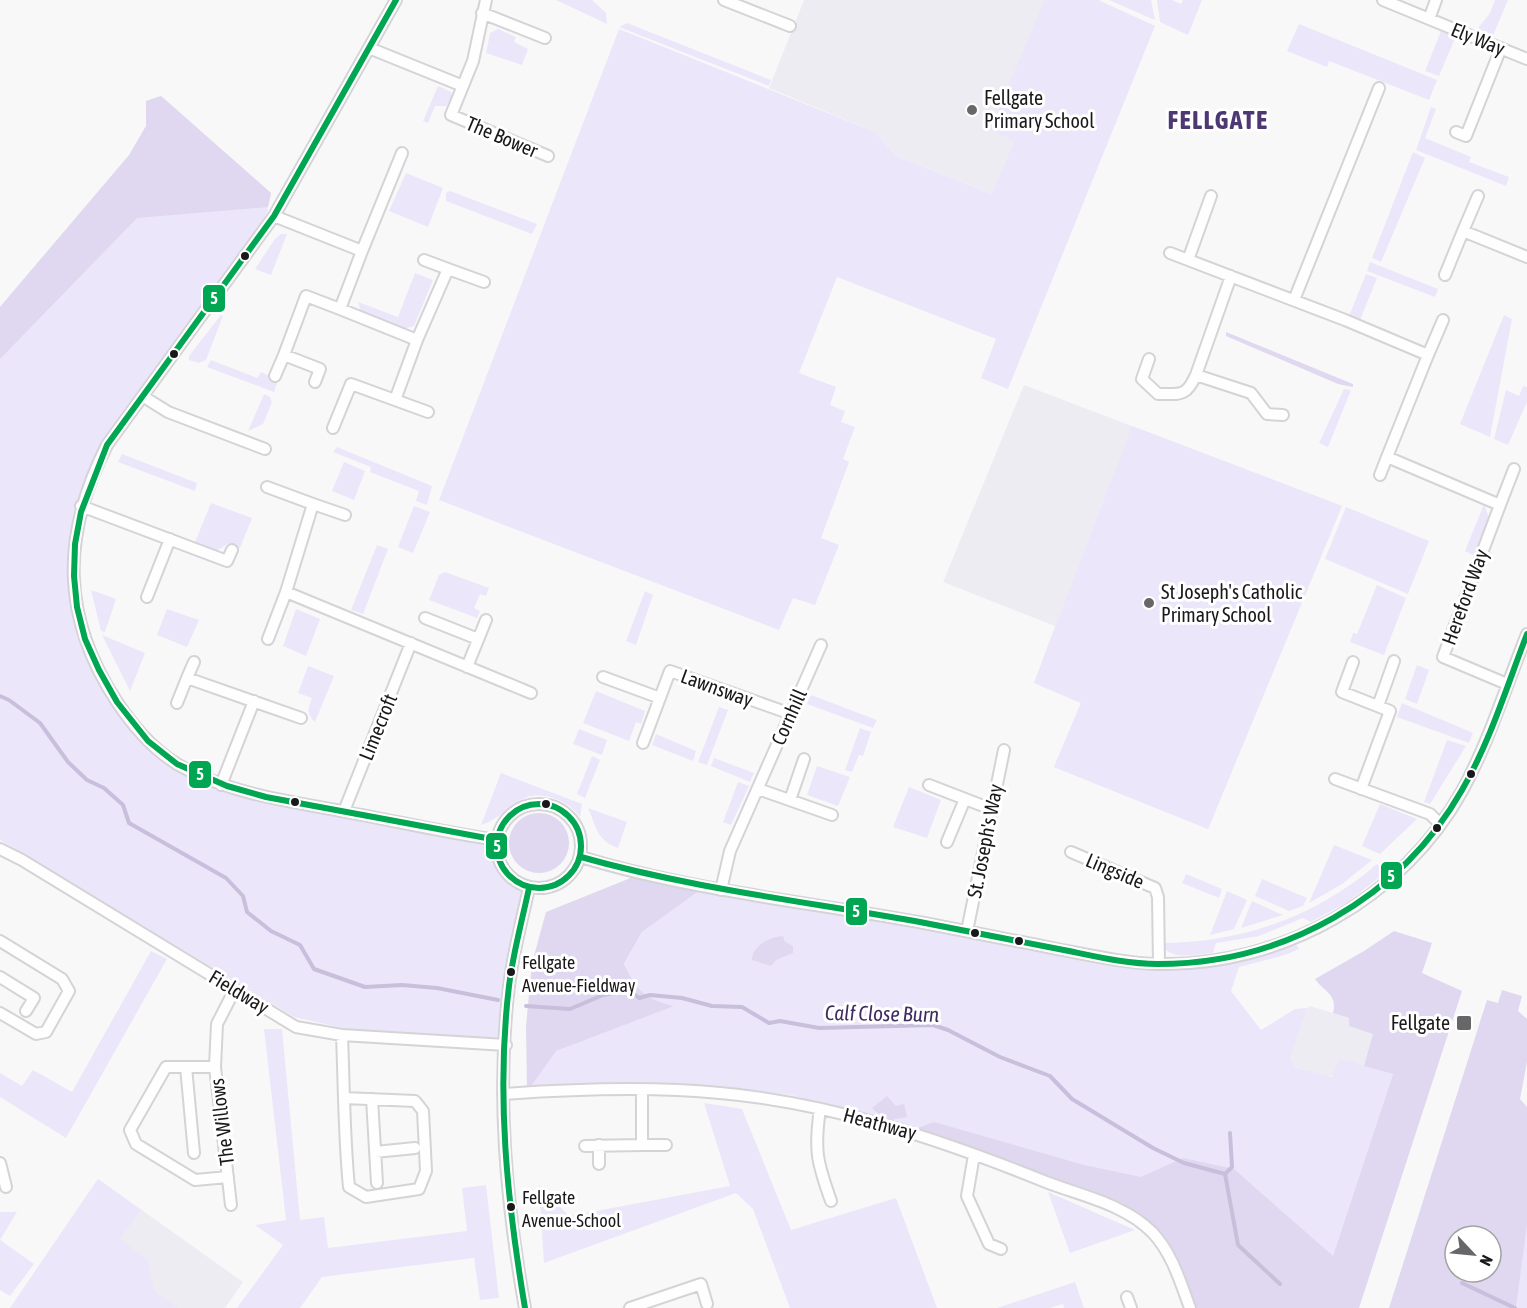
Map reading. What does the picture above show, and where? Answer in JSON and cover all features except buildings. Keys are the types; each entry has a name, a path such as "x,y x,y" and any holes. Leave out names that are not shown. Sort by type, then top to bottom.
{"street":[{"path":"396,0 274,216 107,445 90,477 81,506 74,544 73,577 77,611 86,644 100,676 132,725 162,753 186,769 250,795 497,840"},
{"name":"The Bower","path":"486,0 473,61 452,116 548,156"},
{"path":"724,0 790,27"},
{"name":"Ely Way","path":"1383,0 1527,58"},
{"name":"Ely Way","path":"1429,19 1436,0"},
{"path":"482,14 545,38"},
{"name":"The Bower","path":"369,48 463,86"},
{"path":"1456,132 1466,136 1501,48"},
{"path":"1294,300 1379,88"},
{"path":"340,309 384,183 402,153"},
{"path":"1188,260 1212,196"},
{"path":"1445,275 1478,196"},
{"path":"274,216 362,251"},
{"path":"1463,231 1527,257"},
{"path":"1170,253 1294,300 1428,355"},
{"path":"424,260 484,282"},
{"path":"395,400 417,340 448,269"},
{"path":"1149,359 1142,379 1158,394 1181,394 1189,389 1231,276"},
{"path":"275,376 306,296 417,340"},
{"path":"1380,475 1443,320"},
{"path":"284,355 320,369 315,382"},
{"path":"1196,375 1251,393 1267,414 1283,415"},
{"path":"333,428 351,384 428,411"},
{"path":"144,397 168,412 265,449"},
{"path":"1387,457 1500,505"},
{"name":"Hereford Way","path":"1507,684 1443,657 1514,469"},
{"path":"267,487 345,515"},
{"path":"268,639 286,592 313,504"},
{"path":"81,506 227,561 232,549"},
{"path":"147,597 170,539"},
{"path":"286,592 531,693"},
{"path":"425,618 478,639"},
{"path":"467,667 486,620"},
{"path":"581,857 638,874 967,931 1105,958 1159,964 1230,957 1293,939 1320,927 1373,894 1414,856 1440,824 1462,791 1527,634"},
{"name":"Limecroft","path":"344,811 411,644"},
{"name":"Cornhill","path":"722,890 730,851 821,645"},
{"path":"1378,706 1394,661"},
{"path":"177,703 194,662"},
{"path":"1353,662 1342,692 1390,711 1361,789"},
{"name":"Lawnsway","path":"643,743 670,671 791,714"},
{"name":"Lawnsway","path":"603,677 660,698"},
{"path":"187,678 301,718"},
{"path":"221,785 254,701"},
{"name":"St. Joseph's Way","path":"967,931 1004,750"},
{"name":"Cornhill","path":"790,800 804,759"},
{"path":"1335,779 1430,814 1440,824"},
{"path":"929,785 992,809"},
{"path":"758,789 832,815"},
{"path":"947,842 965,798"},
{"path":"533,804 545,804 557,807 575,823 580,833 581,857 576,867 561,883 551,887 529,888 518,883 502,867 498,857 497,840 511,814 533,804"},
{"name":"Fieldway","path":"0,849 22,860 296,1027 342,1035 506,1045"},
{"name":"Lingside","path":"1071,852 1155,888 1158,897 1159,964"},
{"path":"525,1308 511,1225 503,1094 510,985 529,888"},
{"path":"0,940 62,979 69,991 46,1032 36,1034 0,1013"},
{"path":"0,977 34,998 26,1011"},
{"name":"The Willows","path":"231,1205 215,1067 218,1024 235,989"},
{"path":"342,1035 344,1098 349,1187 366,1197 419,1189 426,1172 423,1111 415,1101 344,1098"},
{"name":"The Willows","path":"215,1067 166,1067 130,1130 136,1144 195,1180 228,1177"},
{"name":"The Willows","path":"186,1067 194,1153"},
{"path":"642,1090 642,1145"},
{"name":"Heathway","path":"503,1094 642,1090 720,1092 820,1109 895,1127 1101,1201 1135,1218 1156,1237 1174,1264 1190,1308"},
{"path":"372,1099 377,1183"},
{"path":"820,1109 815,1142 818,1166 831,1201"},
{"path":"585,1146 666,1144"},
{"path":"599,1145 599,1164"},
{"path":"375,1152 415,1148"},
{"path":"974,1155 967,1196 989,1244 1001,1249"},
{"path":"0,1163 6,1187"},
{"path":"630,1308 706,1282 707,1304"}],"shaded area":[{"path":"556,0 592,0 606,13 607,24"},
{"name":"Fellgate Primary School","path":"804,0 1098,0 1155,26 1014,141 991,194 896,156 875,132 769,88"},
{"path":"1044,0 1098,0 1155,26 1008,389 981,378 996,339 837,277 799,373 836,387 830,405 845,411 841,422 855,427 843,459 849,462 821,538 839,545 815,605 793,598 779,630 439,500 619,29 875,132 896,156 991,194 1014,141 990,130"},
{"path":"1109,0 1151,0 1155,20"},
{"path":"1157,0 1172,0 1181,4 1183,0 1202,0 1188,35 1160,22"},
{"path":"1495,0 1508,0 1492,38 1475,32 1490,13"},
{"path":"627,23 771,80 769,86 619,27"},
{"path":"1299,24 1437,80 1429,100 1329,61 1327,67 1287,51"},
{"path":"498,29 516,37 514,42 528,49 522,65 486,53 490,33"},
{"path":"1441,31 1456,36 1439,76 1425,71"},
{"path":"438,86 451,92 452,97 446,106 435,106 428,123 423,121"},
{"path":"161,96 271,193 267,213 252,237 172,347 144,397 90,477 73,577 100,676 162,753 221,785 497,840 499,856 509,875 529,888 510,985 506,1045 361,1032 294,1017 0,840 0,307 129,156 146,126 146,101"},
{"path":"161,96 271,193 268,207 137,218 0,359 0,307 129,155 146,126 146,101"},
{"path":"1431,107 1436,109 1425,138 1471,157 1469,162 1509,177 1506,186 1416,150"},
{"path":"1413,152 1425,158 1381,262 1372,258"},
{"path":"406,173 443,188 428,227 389,211"},
{"path":"450,191 537,224 532,234 446,201 446,193"},
{"path":"281,234 287,234 271,275 255,269 275,239"},
{"path":"1370,262 1438,289 1435,297 1367,271"},
{"path":"415,273 433,280 414,326 403,329 361,312 358,302 398,317"},
{"path":"1366,274 1377,278 1360,320 1349,316"},
{"path":"221,315 223,316 206,360 199,363 189,360 189,356"},
{"path":"1504,315 1512,319 1490,437 1460,424"},
{"path":"1226,332 1353,384 1353,387 1338,384 1226,336"},
{"path":"211,360 257,378 261,372 278,380 274,392 207,367"},
{"name":"St Joseph's Catholic Primary School","path":"1024,385 1342,506 1208,829 1054,767 1081,703 1034,683 1055,626 943,582"},
{"path":"1523,386 1527,387 1527,402 1508,445 1494,439 1506,390 1519,396"},
{"path":"1344,389 1351,390 1328,447 1319,443"},
{"path":"264,394 270,397 272,402 263,424 248,431"},
{"name":"St Joseph's Catholic Primary School","path":"1132,426 1342,506 1208,829 1054,767 1081,703 1034,683"},
{"path":"337,447 432,486 427,505 416,501 419,491 370,472 371,467 333,452"},
{"path":"122,454 197,483 195,491 118,462"},
{"path":"344,462 365,471 354,500 332,491"},
{"path":"211,503 252,518 240,548 228,544 216,551 195,542"},
{"path":"1484,504 1489,518 1475,556 1465,551"},
{"path":"414,506 430,512 413,553 398,547"},
{"path":"1346,507 1429,541 1408,594 1325,559"},
{"path":"377,545 388,549 363,614 351,610"},
{"path":"445,572 489,588 486,596 480,594 474,608 480,611 477,618 429,600 439,575"},
{"path":"1377,585 1406,598 1384,655 1350,642 1353,633 1357,634"},
{"path":"91,590 116,599 105,632 101,631"},
{"path":"645,591 653,595 636,645 626,641"},
{"path":"167,609 199,620 187,647 157,635"},
{"path":"296,609 320,619 306,656 283,646"},
{"path":"102,635 145,653 130,691"},
{"path":"1417,665 1429,670 1417,704 1405,699"},
{"path":"308,666 334,676 315,722 309,711 312,698 298,693"},
{"path":"596,691 645,711 641,724 636,722 629,741 583,723"},
{"path":"811,695 877,720 873,728 807,704"},
{"path":"1402,703 1473,733 1469,743 1397,717"},
{"path":"719,707 728,710 707,765 698,762"},
{"path":"860,728 871,732 863,756 859,755 852,772 845,770"},
{"path":"579,729 607,740 602,755 573,744"},
{"path":"656,734 696,751 693,761 652,745"},
{"path":"1447,740 1466,746 1430,804 1424,802"},
{"path":"592,756 600,760 585,798 577,794"},
{"path":"714,758 754,773 750,782 711,766"},
{"path":"817,766 850,777 838,806 807,795"},
{"path":"501,773 582,804 580,817 565,803 553,798 530,796 481,825"},
{"path":"738,782 749,786 731,825 723,822"},
{"path":"909,787 941,800 927,838 893,827"},
{"path":"1380,804 1417,819 1380,854 1362,846"},
{"path":"588,808 627,822 618,848 601,837"},
{"path":"533,813 545,813 556,818 564,826 569,843 567,855 556,868 545,873 533,873 522,868 514,860 509,849 509,837 514,826 522,818"},
{"path":"1334,845 1372,860 1342,884 1309,903"},
{"path":"1377,864 1386,872 1349,901 1311,922 1303,918 1259,936 1216,943 1213,953 1176,955 1165,949 1161,943 1220,938 1276,923 1329,899"},
{"path":"1186,874 1222,889 1219,898 1182,883"},
{"path":"638,875 700,886 699,891 642,932 624,964 633,981 643,992 656,1001 674,1006 556,1051 527,1092 526,1026 532,963 546,912"},
{"path":"1262,879 1307,898 1303,906 1289,911 1255,896"},
{"path":"700,886 1159,964 1230,957 1293,939 1299,949 1239,967 1231,991 1261,1030 1295,1009 1307,1008 1291,1058 1294,1067 1332,1077 1339,1058 1393,1074 1316,1308 1151,1232 1119,1202 915,1129 791,1095 671,1084 642,1090 527,1092 555,1051 673,1006 655,1001 642,993 624,965 642,932 699,891"},
{"path":"1227,891 1247,900 1234,929 1210,935"},
{"path":"1252,901 1283,915 1241,928"},
{"path":"1394,931 1432,943 1422,973 1462,991 1359,1308 1190,1308 1140,1213 1121,1202 915,1129 934,1122 1084,1165 1141,1177 1183,1158 1234,1169 1333,1256 1393,1074 1364,1066 1373,1034 1349,1026 1349,1018 1333,1013 1332,997 1315,979"},
{"path":"783,936 785,942 793,946 793,953 776,960 771,966 752,960 755,950 762,943"},
{"path":"151,951 167,959 66,1138 0,1097 0,1073 22,1086 33,1070 72,1092"},
{"path":"1502,990 1522,996 1518,1011 1527,1019 1527,1062 1520,1099 1527,1107 1527,1224 1516,1308 1389,1308 1487,1000 1498,1003"},
{"path":"1310,1006 1349,1018 1349,1026 1374,1033 1364,1066 1339,1058 1334,1075 1327,1077 1292,1066 1291,1058 1307,1008"},
{"path":"264,1029 282,1029 300,1220 324,1217 328,1248 467,1231 462,1188 486,1185 499,1298 480,1300 474,1258 322,1277 300,1308 237,1308 283,1245 255,1225 286,1220"},
{"path":"887,1096 896,1106 904,1104 907,1117 886,1121 872,1108"},
{"path":"704,1103 742,1109 791,1230 896,1198 937,1308 790,1308 753,1209 736,1193 544,1263 539,1185 569,1216 730,1186"},
{"path":"98,1179 243,1282 225,1308 10,1308"},
{"path":"98,1179 141,1210 120,1239 148,1260 154,1291 178,1308 10,1308"},
{"path":"1048,1192 1135,1230 1070,1253"},
{"path":"0,1212 17,1212 0,1240"},
{"path":"1527,1224 1527,1308 1516,1308 1526,1227"},
{"path":"0,1240 34,1264 10,1296 0,1290"},
{"path":"1075,1282 1084,1308 1064,1308 1063,1304 1050,1308 997,1308"}],"waterway":[{"name":"Calf Close Burn","path":"0,696 40,723 68,762 87,780 104,788 123,805 129,823 226,878 243,896 247,912 271,931 300,945 314,969 365,987 402,985 437,988 498,1000"},
{"name":"Calf Close Burn","path":"526,1006 570,1009 603,995 629,990 639,998 650,995 682,998 712,1006 742,1007 769,1023 780,1021 819,1028 933,1025 948,1030 1000,1057 1050,1076 1072,1099 1153,1148 1184,1163 1225,1174 1238,1245 1280,1284"},
{"path":"1225,1174 1232,1167 1230,1133"},
{"name":"Calf Close Burn","path":"1464,1284 1515,1308"}],"transit line":[{"name":"5","path":"396,0 274,216 107,445 81,512 75,544 74,576 77,607 85,639 117,702 148,741 177,764 227,786 266,797 497,840"},
{"name":"5","path":"581,857 666,878 925,923 1102,958 1158,964 1204,961 1250,952 1293,938 1334,918 1372,893 1406,863 1436,829 1462,790 1481,753 1527,634"},
{"name":"5","path":"539,804 555,807 569,816 578,830 581,846 578,862 569,876 555,885 539,888 523,885 509,876 500,862 497,846 500,830 509,816 523,807 539,804"},
{"name":"5","path":"525,1308 513,1228 505,1147 503,1067 511,974 529,888"}],"place":[{"name":"Fellgate Primary School","path":"972,110"},
{"name":"St Joseph's Catholic Primary School","path":"1149,603"},
{"name":"Fellgate Avenue-Fieldway","path":"511,972"},
{"name":"Fellgate","path":"1464,1023"},
{"name":"Fellgate Avenue-School","path":"511,1207"}],"district":[{"name":"FELLGATE","path":"1218,120"}]}
